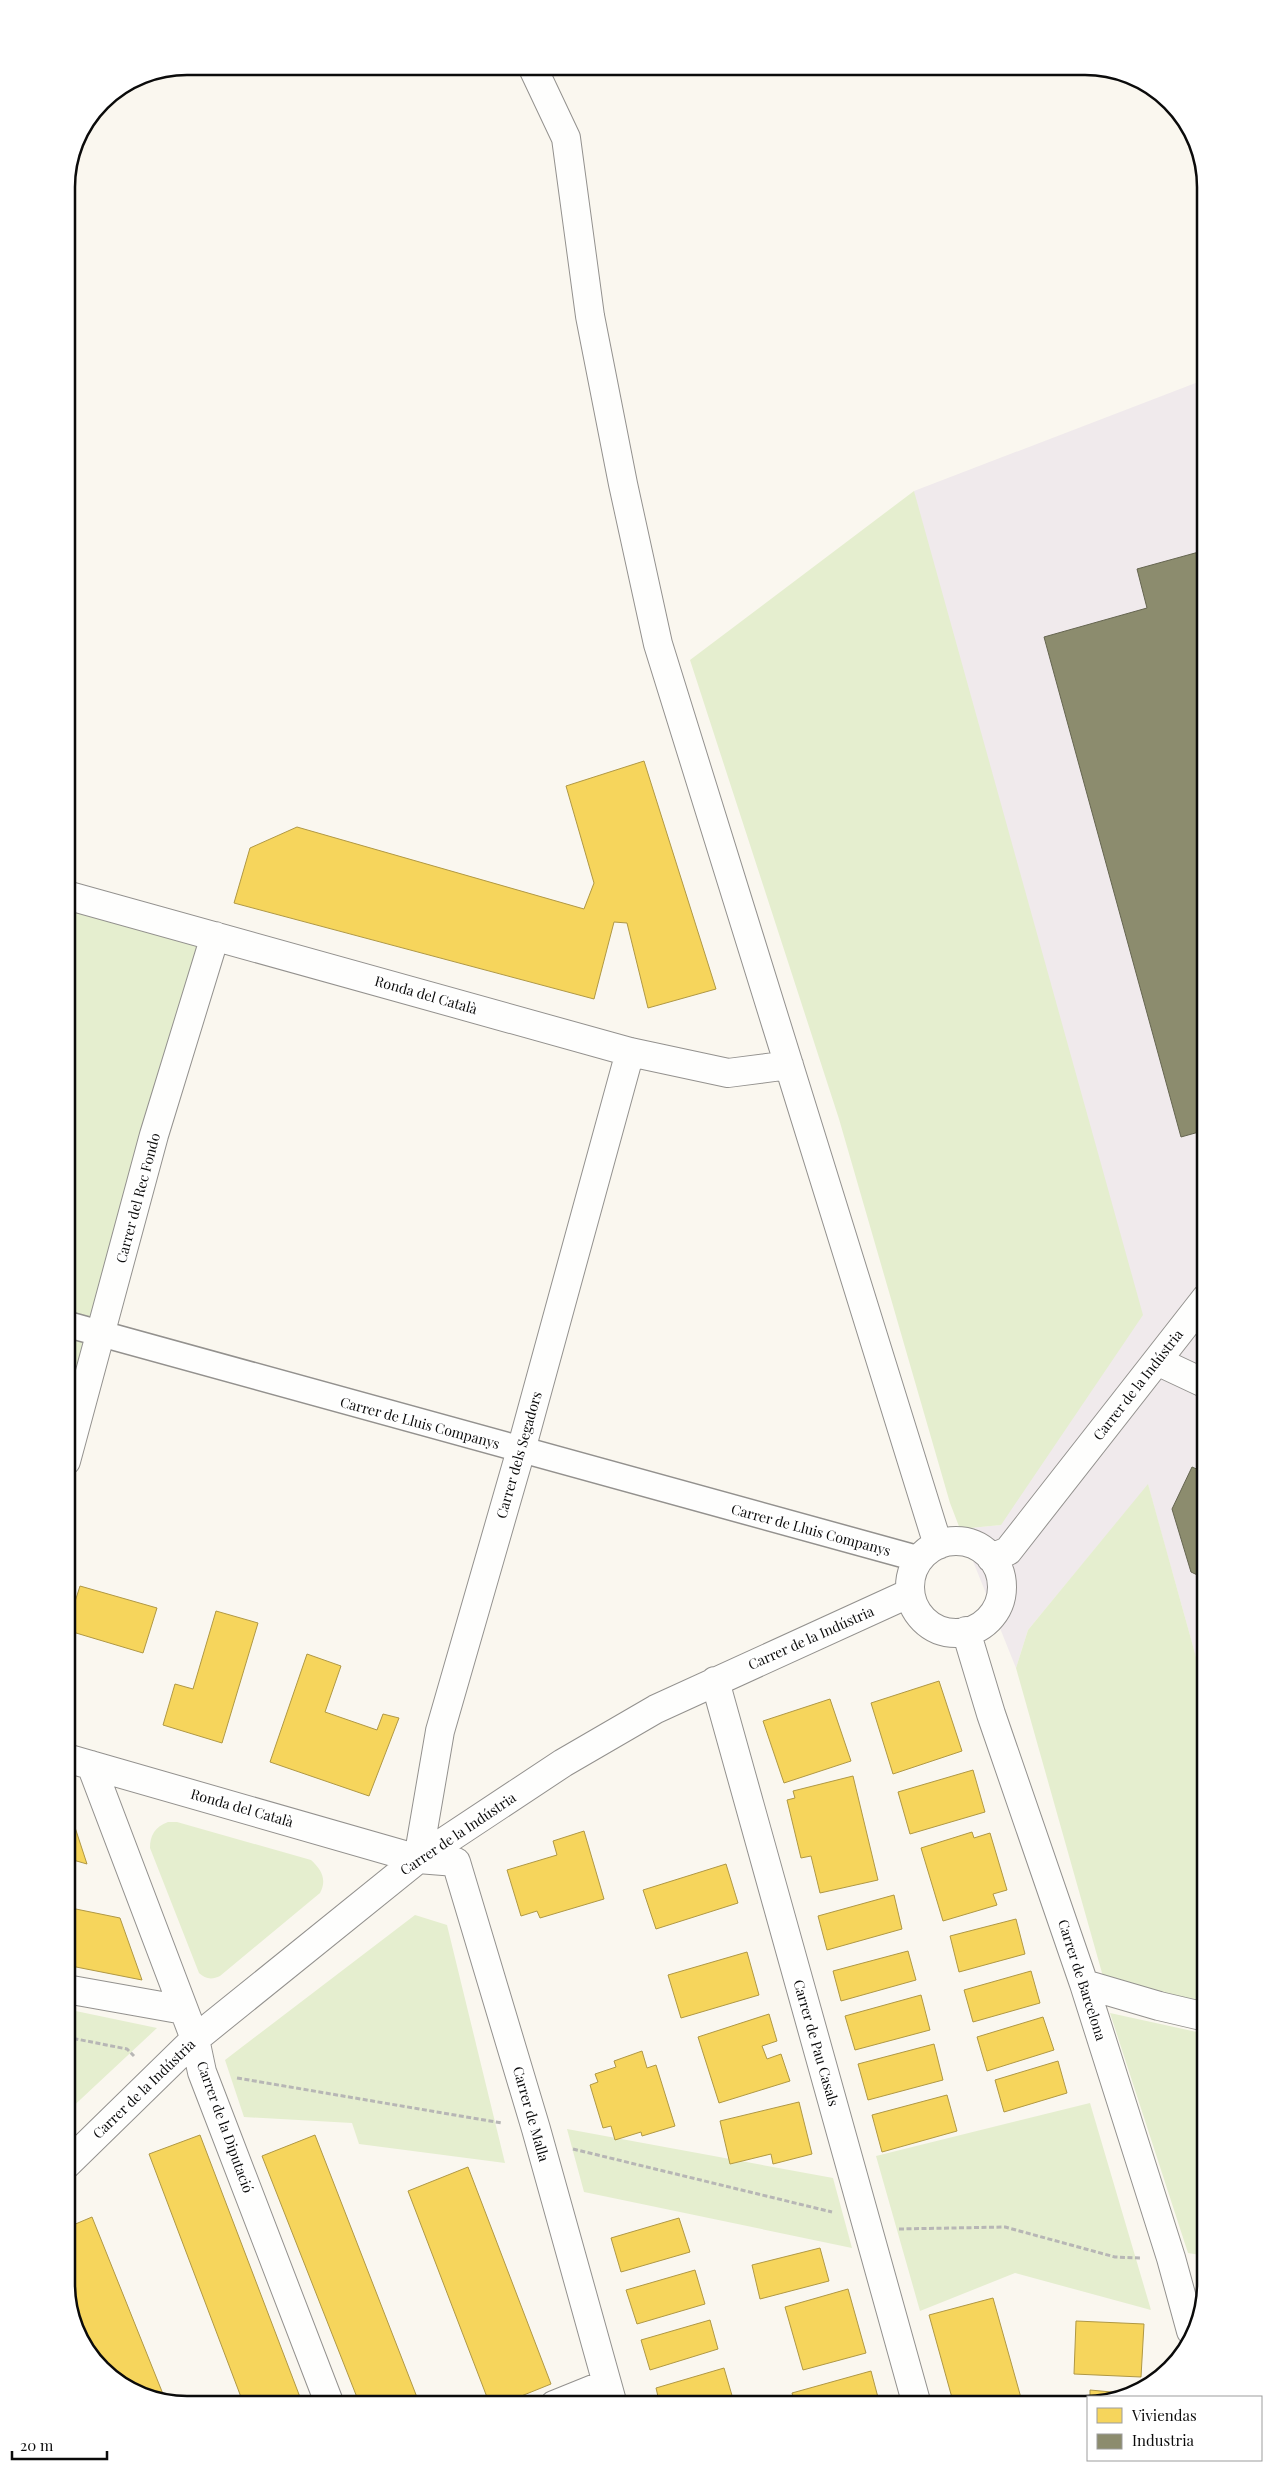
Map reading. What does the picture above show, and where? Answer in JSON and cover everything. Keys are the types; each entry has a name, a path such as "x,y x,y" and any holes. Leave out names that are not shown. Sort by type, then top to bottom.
{"street":[{"path":"536,75 566,138 590,316 623,484 658,644 856,1288 929,1552"},
{"name":"Ronda del Català","path":"75,897 630,1052 728,1073 789,1065"},
{"name":"Carrer del Rec Fondo","path":"75,1429 154,1136 215,936"},
{"name":"Carrer dels Segadors","path":"418,1859 440,1731 521,1450 630,1052"},
{"name":"Carrer de la Indústria","path":"991,1558 1008,1551 1197,1310"},
{"name":"Carrer de Lluis Companys","path":"75,1326 521,1450 929,1552"},
{"path":"1157,1361 1197,1380"},
{"path":"961,1541 978,1547 991,1558 1000,1577 1000,1597 996,1607 984,1622 966,1631 949,1632 933,1627 916,1609 910,1593 913,1570 929,1552 961,1541"},
{"name":"Carrer de la Indústria","path":"75,2156 195,2039 418,1859 564,1763 656,1709 910,1593"},
{"name":"Carrer de Barcelona","path":"966,1631 991,1714 1084,1984 1171,2258 1189,2324"},
{"name":"Carrer de Pau Casals","path":"715,1681 914,2396"},
{"name":"Ronda del Català","path":"78,1761 418,1859"},
{"name":"Carrer de la Diputació","path":"78,1761 184,2010 195,2039 202,2072 327,2396"},
{"name":"Carrer de Malla","path":"418,1859 456,1862 536,2129 610,2394"},
{"path":"1084,1984 1197,2015"},
{"path":"75,1990 184,2010"}],"path":[{"path":"75,2038 128,2049 157,2077"},
{"path":"202,2072 536,2129 559,2135 571,2149 846,2215 868,2230 1005,2227 1115,2258 1171,2258"}],"shaded area":[{"path":"1197,382 1197,1661 1148,1485 1028,1630 1016,1668 960,1529 1001,1525 914,491"}],"green space":[{"path":"914,491 1143,1315 1001,1525 960,1529 950,1503 839,1119 690,660"},
{"path":"75,897 215,936 75,1429"},
{"path":"1148,1484 1197,1661 1197,2001 1104,1980 1016,1668 1028,1630"},
{"path":"168,1822 177,1822 311,1860 322,1875 323,1884 320,1893 220,1976 214,1978 204,1977 199,1973 150,1848 154,1832"},
{"path":"415,1915 447,1925 505,2163 359,2144 352,2123 244,2117 225,2060"},
{"path":"75,2011 157,2028 75,2105"},
{"path":"1110,2013 1197,2032 1197,2254 1188,2253"},
{"path":"1090,2103 1151,2310 1015,2273 920,2311 876,2156"},
{"path":"567,2129 833,2178 852,2248 584,2192"}],"building: Viviendas":[{"path":"644,761 716,989 648,1008 627,923 614,922 594,999 234,903 250,848 297,827 584,909 594,883 566,786"},
{"path":"80,1586 157,1608 143,1653 75,1633 75,1602"},
{"path":"216,1611 258,1623 222,1743 163,1725 175,1684 193,1689"},
{"path":"307,1654 341,1666 325,1712 377,1730 383,1714 399,1718 369,1796 270,1762"},
{"path":"939,1681 962,1751 893,1774 871,1703"},
{"path":"830,1699 851,1761 784,1783 763,1721"},
{"path":"973,1770 985,1812 910,1834 898,1792"},
{"path":"853,1776 878,1880 820,1893 811,1856 801,1858 787,1800 795,1798 793,1791"},
{"path":"75,1827 87,1864 75,1861"},
{"path":"584,1831 604,1899 540,1918 537,1911 521,1916 507,1870 557,1855 553,1841"},
{"path":"972,1832 974,1838 990,1833 1007,1890 993,1894 997,1905 943,1921 921,1848"},
{"path":"726,1864 738,1903 656,1929 643,1890"},
{"path":"894,1895 902,1929 827,1950 818,1916"},
{"path":"75,1909 120,1918 142,1980 75,1967"},
{"path":"1016,1919 1025,1954 959,1972 950,1936"},
{"path":"908,1951 916,1980 841,2001 833,1971"},
{"path":"747,1952 759,1995 681,2018 668,1975"},
{"path":"1031,1971 1040,2003 973,2022 964,1990"},
{"path":"921,1995 930,2030 855,2050 845,2016"},
{"path":"769,2014 777,2041 762,2046 767,2059 781,2054 790,2081 719,2103 698,2037"},
{"path":"1043,2017 1054,2050 987,2071 977,2037"},
{"path":"934,2044 943,2080 868,2100 858,2064"},
{"path":"642,2051 647,2068 656,2065 675,2126 642,2136 641,2132 615,2140 611,2126 603,2128 590,2085 598,2082 595,2074 616,2067 614,2061"},
{"path":"1058,2061 1067,2093 1004,2112 995,2080"},
{"path":"947,2095 957,2131 882,2152 872,2115"},
{"path":"799,2102 812,2154 773,2164 771,2154 730,2164 720,2121"},
{"path":"200,2135 300,2396 241,2396 149,2154"},
{"path":"315,2135 416,2396 356,2396 262,2156"},
{"path":"468,2167 551,2384 521,2396 487,2396 408,2191"},
{"path":"92,2217 163,2393 138,2384 119,2373 98,2352 90,2340 77,2306 75,2224"},
{"path":"679,2218 690,2252 621,2272 611,2238"},
{"path":"820,2248 829,2281 760,2299 752,2265"},
{"path":"695,2270 705,2304 637,2324 626,2290"},
{"path":"848,2289 866,2353 803,2370 785,2307"},
{"path":"993,2298 1020,2396 952,2396 929,2315"},
{"path":"710,2320 718,2349 650,2370 641,2340"},
{"path":"1076,2321 1144,2324 1141,2377 1074,2374"},
{"path":"724,2368 732,2396 658,2396 656,2388"},
{"path":"871,2371 878,2396 793,2396 792,2393"},
{"path":"1090,2390 1113,2392 1107,2394 1090,2396"}],"building: Industria":[{"path":"1197,552 1197,1133 1181,1137 1044,637 1147,608 1137,569"},
{"path":"1192,1467 1197,1469 1197,1575 1191,1572 1172,1509"}]}
